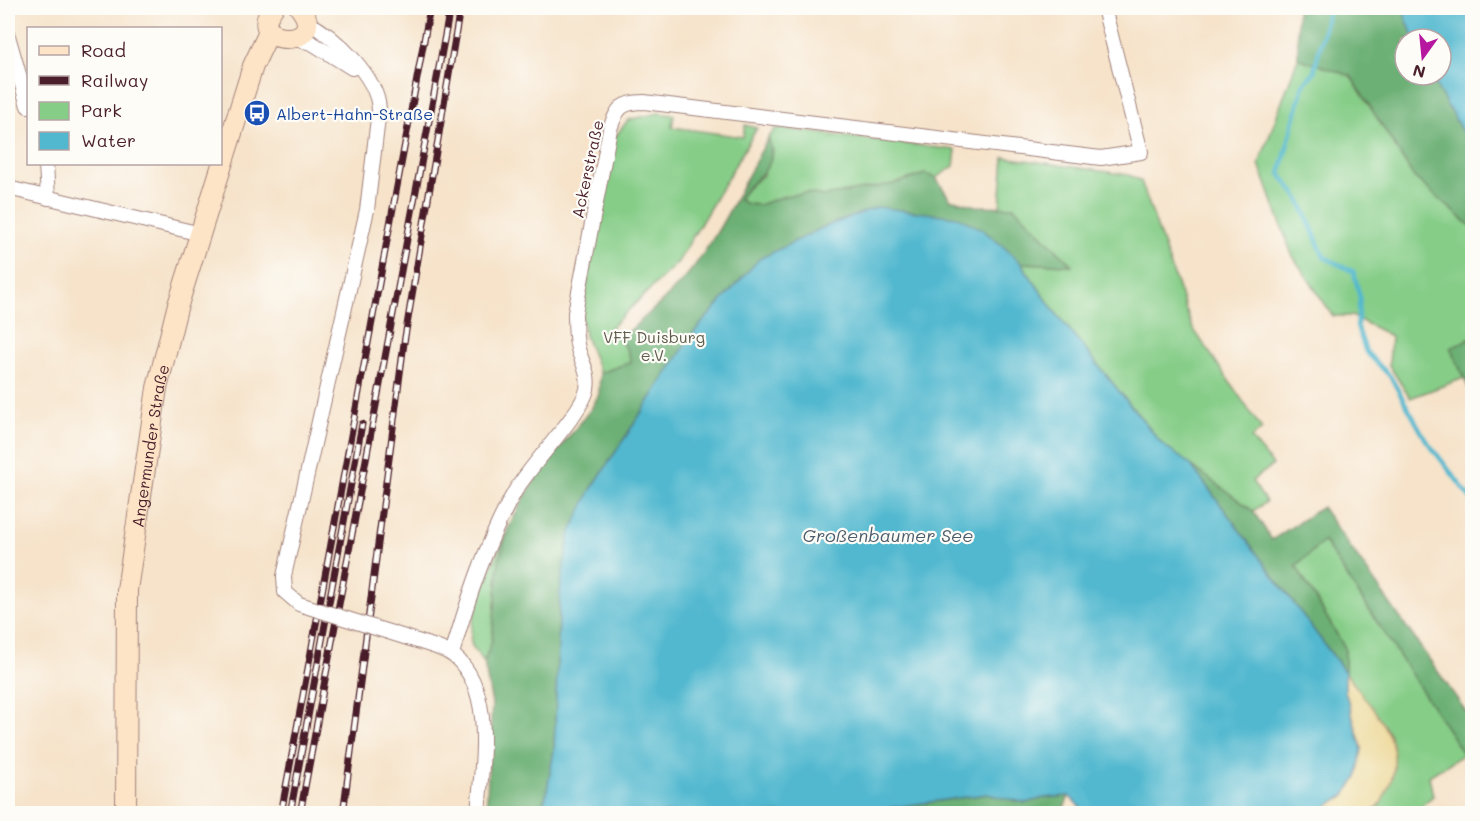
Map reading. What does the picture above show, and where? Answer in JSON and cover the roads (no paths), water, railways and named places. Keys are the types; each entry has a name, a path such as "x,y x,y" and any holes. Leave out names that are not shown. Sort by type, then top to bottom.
{"main road":[{"name":"Angermunder Straße","path":"273,8 268,21 281,36"},
{"name":"Angermunder Straße","path":"126,813 126,607 129,569 163,355 247,88 281,36 302,32 303,15"}],"street":[{"name":"Ackerstraße","path":"452,654 474,582 500,520 530,468 582,403 587,389 588,375 575,334 575,313 610,129 620,108 629,102 644,102 1101,158 1141,152 1104,8"},
{"path":"303,15 323,30 369,78 379,97 379,110 367,210 284,576 285,592 299,604 452,654 473,679 480,706 481,767 478,813"},
{"path":"8,36 27,102"},
{"path":"281,36 312,43 369,78"},
{"path":"46,165 48,198"},
{"path":"8,188 201,234"}],"water":[{"path":"1402,8 1472,8 1472,144 1463,133 1437,87 1453,87 1453,27 1409,27"},
{"name":"Großenbaumer See","path":"877,207 958,217 983,230 1004,247 1021,263 1055,312 1162,444 1191,465 1345,672 1345,691 1362,749 1357,777 1345,795 1315,814 1086,813 1069,796 1044,798 1026,803 987,794 889,808 874,814 539,813 546,796 554,750 560,591 569,536 590,491 694,332 759,259 824,227"}],"waterway":[{"path":"1329,8 1314,72 1303,85 1280,174 1299,199 1324,257 1354,272 1360,298 1357,326 1366,352 1390,376 1426,440 1472,500"}],"railway":[{"path":"281,814 430,8"},
{"path":"300,814 450,8"},
{"path":"343,814 404,343 460,8"},
{"path":"290,814 362,424"}],"place":[{"name":"Albert-Hahn-Straße","path":"257,113"}],"park label":[{"name":"VFF Duisburg e.V.","path":"654,345"}]}
